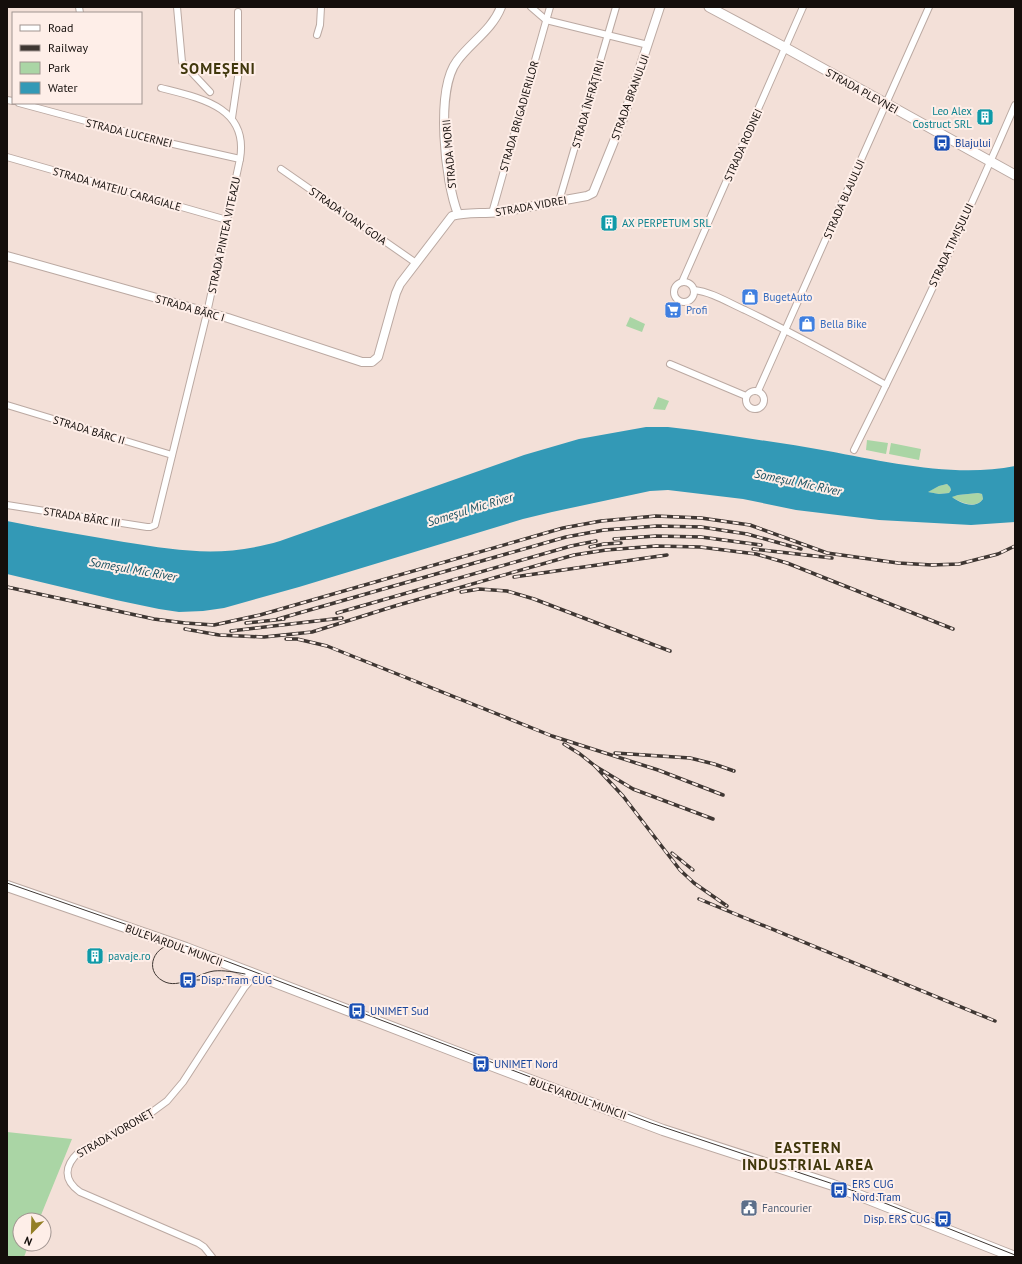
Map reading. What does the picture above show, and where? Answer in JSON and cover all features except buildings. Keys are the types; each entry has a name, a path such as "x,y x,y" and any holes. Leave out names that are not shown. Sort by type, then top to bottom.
{"main road":[{"name":"STRADA PLEVNEI","path":"709,7 1015,175"},
{"name":"BULEVARDUL MUNCII","path":"7,886 180,946 480,1062 663,1130 833,1185 1014,1257"}],"street":[{"path":"177,7 182,62 210,92"},
{"path":"317,35 321,7"},
{"name":"STRADA MORII","path":"458,214 452,194 446,148 445,105 448,79 456,62 489,26 501,7"},
{"path":"531,7 540,17 546,20 648,46"},
{"name":"STRADA BRIGADIERILOR","path":"492,213 550,7"},
{"name":"STRADA ÎNFRĂȚIRII","path":"559,201 616,7"},
{"name":"STRADA BRANULUI","path":"596,185 623,119 660,7"},
{"name":"STRADA RODNEI","path":"682,282 804,7"},
{"name":"STRADA BLAJULUI","path":"670,364 746,396 748,406 753,409 759,408 764,401 763,395 758,391 929,7"},
{"path":"161,88 210,102 232,118 238,77 238,12"},
{"name":"STRADA LUCERNEI","path":"23,104 153,139 240,159"},
{"name":"STRADA TIMIȘULUI","path":"854,450 886,385 1015,105"},
{"name":"STRADA PINTEA VITEAZU","path":"155,522 207,312 240,159 242,146 238,128 232,118"},
{"name":"STRADA MATEIU CARAGIALE","path":"7,157 227,220"},
{"name":"STRADA IOAN GOIA","path":"281,169 416,263"},
{"name":"STRADA VIDREI","path":"458,214 492,213 590,195 596,185"},
{"path":"416,263 449,219 458,214"},
{"name":"STRADA BĂRC I","path":"7,256 207,312 362,362 372,362 378,357 396,293 400,284 416,263"},
{"path":"682,282 686,282 691,285 694,290 693,296 689,300 684,301 679,300 675,296 674,290 677,285 682,282"},
{"path":"694,290 706,292 785,330 886,385"},
{"path":"746,396 750,392 758,391"},
{"name":"STRADA BĂRC II","path":"7,406 172,455"},
{"name":"STRADA BĂRC III","path":"7,504 147,527 153,526 155,522"},
{"name":"STRADA VORONEȚ","path":"212,1257 204,1247 198,1243 80,1192 73,1187 68,1180 67,1173 72,1158 79,1152 148,1115 167,1101 183,1082 244,988 255,975"}],"green space":[{"path":"630,317 645,324 642,332 626,326"},
{"path":"658,397 669,401 665,410 653,409"},
{"path":"867,440 888,443 886,454 866,450"},
{"path":"891,443 921,449 919,460 889,454"},
{"path":"947,484 951,490 949,493 939,494 927,492 939,486"},
{"path":"982,494 983,499 972,505 951,497 958,495"},
{"path":"7,1132 72,1139 42,1212 12,1212 12,1252 26,1252 24,1257 7,1257"}],"water":[{"name":"Someşul Mic River","path":"646,427 668,427 794,445 873,460 921,467 969,470 1015,466 1015,522 971,525 879,520 796,510 743,499 668,490 650,491 523,519 299,587 224,608 203,611 179,612 159,609 7,574 7,521 164,548 202,551 240,550 280,541 524,455 579,439","holes":["947,484 951,490 949,493 939,494 928,492 939,486","978,493 982,494 983,499 972,505 963,503 952,497"]}],"tram line":[{"path":"7,883 205,953 651,1123 857,1192 1015,1255"},
{"path":"176,944 168,945 162,948 154,958 154,971 163,981 175,984 214,971 245,974"},
{"path":"196,980 245,979 268,983"}],"railway":[{"path":"7,587 154,619 214,625 260,615 563,528 601,521 656,516 701,518 750,525 827,553 898,563 932,565 959,564 998,554 1015,546"},
{"path":"278,619 566,537 604,530 657,526 701,527 747,534 801,549"},
{"path":"614,539 656,536 701,537 761,545"},
{"path":"337,613 571,546 596,541"},
{"path":"590,547 621,543"},
{"path":"185,629 219,635 264,637 312,632 395,606 574,555 606,550 656,546 700,547 756,554 787,563 953,629"},
{"path":"753,549 832,558"},
{"path":"514,577 667,555"},
{"path":"461,592 479,589 507,591 534,599 670,651"},
{"path":"231,631 342,618"},
{"path":"246,623 284,619"},
{"path":"286,639 297,639 327,646 552,736 658,770 723,795"},
{"path":"564,744 595,766 633,789 713,819"},
{"path":"615,753 690,758 734,771"},
{"path":"595,766 623,796 680,870 694,883 727,906"},
{"path":"672,853 693,870"},
{"path":"699,899 995,1021"}],"place":[{"name":"Leo Alex Costruct SRL","path":"985,117"},
{"name":"Blajului","path":"942,143"},
{"name":"AX PERPETUM SRL","path":"609,223"},
{"name":"BugetAuto","path":"750,297"},
{"name":"Profi","path":"673,310"},
{"name":"Bella Bike","path":"807,324"},
{"name":"pavaje.ro","path":"95,956"},
{"name":"Disp. Tram CUG","path":"188,980"},
{"name":"UNIMET Sud","path":"357,1011"},
{"name":"UNIMET Nord","path":"481,1064"},
{"name":"ERS CUG Nord Tram","path":"839,1190"},
{"name":"Fancourier","path":"749,1208"},
{"name":"Disp. ERS CUG","path":"943,1219"}],"district":[{"name":"SOMEȘENI","path":"218,68"},
{"name":"EASTERN INDUSTRIAL AREA","path":"808,1156"}]}
